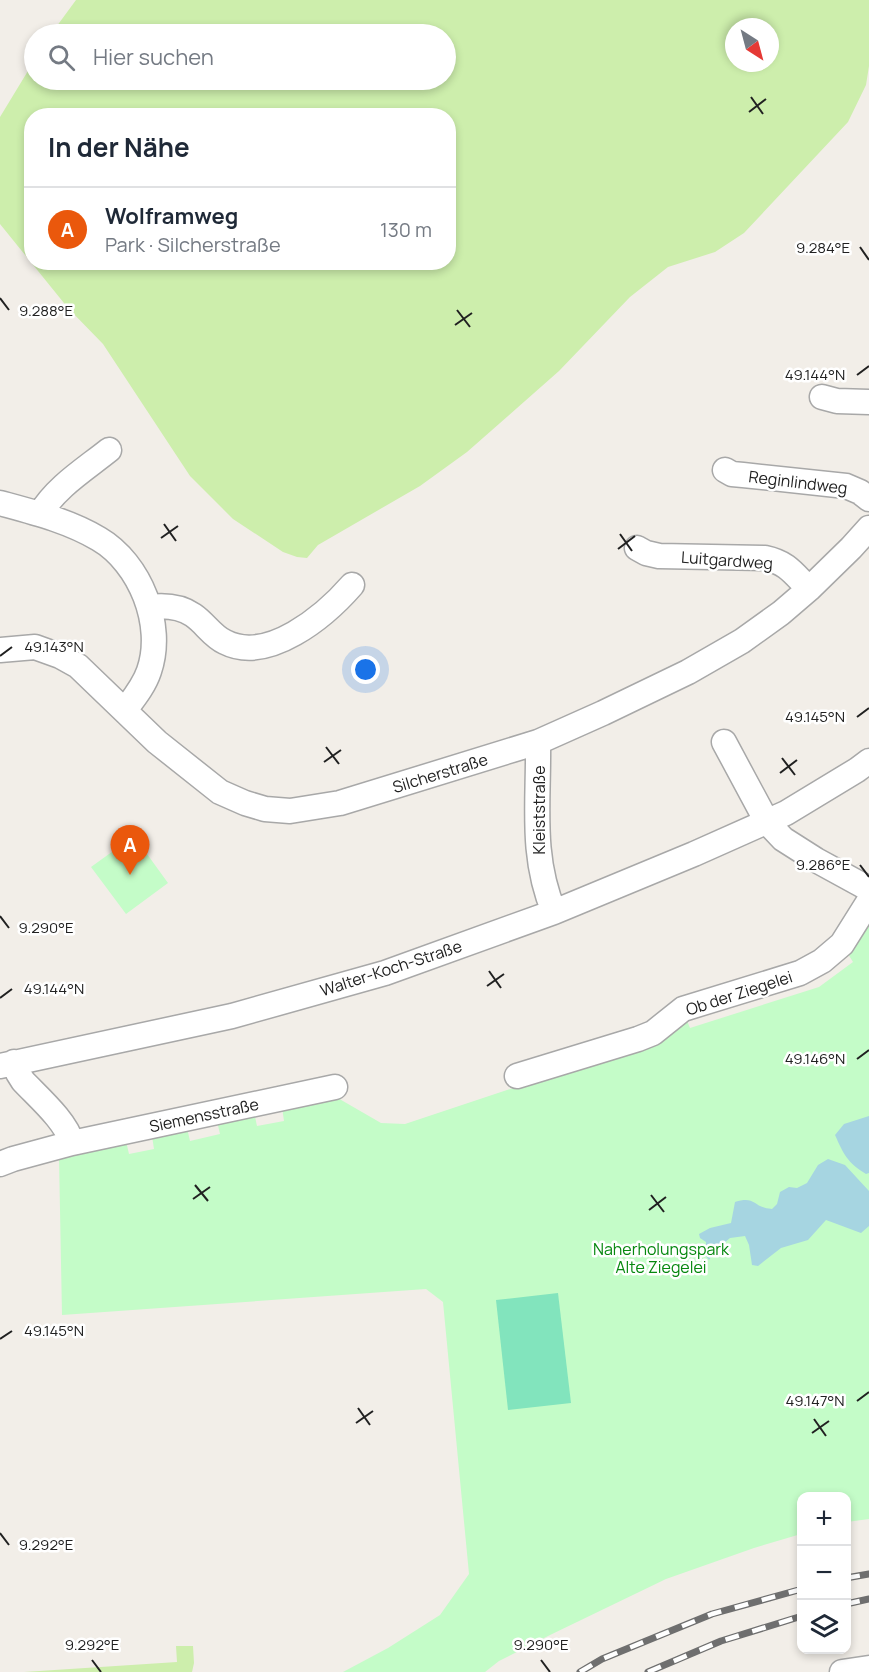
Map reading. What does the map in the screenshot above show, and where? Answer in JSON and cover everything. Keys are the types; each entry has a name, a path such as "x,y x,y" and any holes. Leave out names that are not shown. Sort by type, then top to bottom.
{"street":[{"path":"822,397 830,400 869,402"},
{"path":"40,514 46,503 59,489 109,450"},
{"name":"Reginlindweg","path":"724,470 743,476 846,486 869,499"},
{"path":"0,502 40,514 100,539 121,555 139,581 149,607 154,636 153,655 143,685 125,710"},
{"name":"Silcherstraße","path":"0,650 35,647 60,656 78,666 157,742 220,792 266,809 290,811 340,803 538,742 688,672 742,641 781,613 809,589 869,528"},
{"name":"Luitgardweg","path":"636,548 659,556 765,558 778,561 789,567 809,589"},
{"path":"149,607 164,605 177,608 193,615 224,642 238,648 254,649 288,637 315,619 352,585"},
{"name":"Kleiststraße","path":"538,742 538,859 543,882 554,912"},
{"path":"724,742 767,822 783,839 869,889"},
{"name":"Walter-Koch-Straße","path":"7,1064 232,1016 385,974 554,912 767,822 869,761"},
{"name":"Ob der Ziegelei","path":"517,1076 638,1039 653,1033 683,1009 800,973 822,961 842,944 869,901"},
{"path":"7,1064 64,1125 70,1134 72,1143"},
{"name":"Siemensstraße","path":"0,1164 72,1143 335,1087"},
{"path":"842,1672 869,1668"}],"green space":[{"path":"76,0 869,0 869,66 866,85 848,122 744,233 715,252 668,267 630,297 559,371 467,452 420,486 318,545 307,558 283,552 233,519 190,476 103,344 68,308 37,270 456,270 456,108 24,108 24,254 0,224 0,117 24,77 24,90 456,90 456,24 58,24"},
{"path":"134,836 168,883 126,914 91,867"},
{"name":"Naherholungspark Alte Ziegelei","path":"869,919 869,1519 851,1521 851,1492 797,1492 797,1535 666,1579 499,1661 485,1672 343,1672 388,1648 440,1615 469,1574 443,1302 426,1289 62,1315 59,1157 126,1141 129,1154 154,1149 152,1136 187,1128 190,1141 220,1134 217,1121 254,1112 257,1126 284,1121 282,1107 336,1097 381,1123 405,1124 597,1060 685,1016 690,1028 819,987 853,962 845,949"},
{"path":"558,1293 571,1403 508,1410 496,1300"},
{"path":"176,1646 193,1646 192,1672 24,1672 177,1662"}],"water":[{"path":"869,1116 869,1173 866,1174 847,1158 835,1135 844,1124"},
{"path":"828,1159 845,1165 869,1191 869,1226 861,1233 826,1220 808,1240 781,1248 758,1266 752,1265 745,1236 730,1238 716,1250 709,1260 706,1256 706,1242 700,1238 699,1234 710,1228 731,1223 735,1202 747,1200 772,1209 777,1204 780,1192 789,1187 797,1188 807,1183 818,1165"}],"railway":[{"path":"851,1577 869,1574"},
{"path":"580,1672 602,1659 712,1614 797,1590"},
{"path":"851,1603 869,1599"},
{"path":"648,1672 721,1641 797,1618"}],"place":[{"name":"Wolframweg","path":"130,875"}]}
